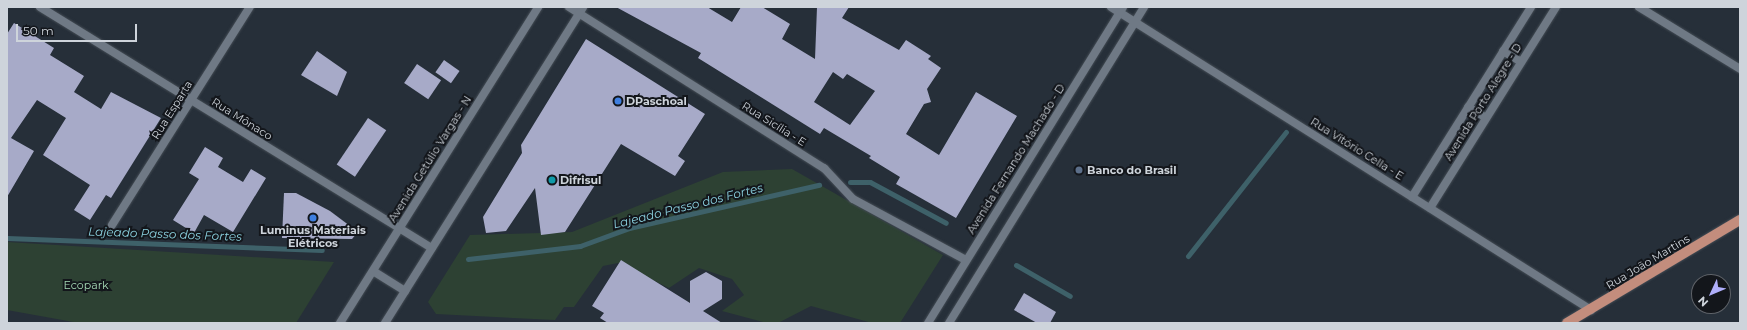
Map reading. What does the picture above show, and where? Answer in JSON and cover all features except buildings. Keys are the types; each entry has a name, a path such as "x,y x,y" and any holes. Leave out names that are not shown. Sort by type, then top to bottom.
{"main road":[{"name":"Rua João Martins","path":"1567,323 1740,220"}],"street":[{"name":"Rua Mônaco","path":"40,7 432,248"},
{"name":"Rua Esparta","path":"112,224 250,7"},
{"name":"Avenida Getúlio Vargas - N","path":"340,323 538,7"},
{"name":"Rua Sicília - E","path":"569,7 581,10 824,168 854,199 966,260"},
{"name":"Rua Vitório Cella - E","path":"1111,7 1121,10 1135,22 1591,310"},
{"path":"949,323 1144,7"},
{"name":"Avenida Porto Alegre - D","path":"1412,197 1531,7"},
{"name":"Avenida Porto Alegre - D","path":"1430,208 1556,7"},
{"path":"1639,7 1740,69"},
{"path":"385,323 581,10"},
{"name":"Avenida Fernando Machado - D","path":"928,323 1121,10"},
{"path":"1503,51 1521,62"},
{"path":"1468,107 1486,118"},
{"path":"373,271 405,291"}],"green space":[{"path":"792,169 943,255 900,323 872,323 811,306 778,323 767,323 722,311 744,295 732,279 699,268 669,288 618,263 603,266 574,307 564,307 555,320 436,314 428,302 470,235 572,232 723,172"},
{"name":"Ecopark","path":"7,242 334,262 296,323 79,323 7,310"}],"waterway":[{"name":"Lajeado Passo dos Fortes","path":"1188,256 1286,132"},
{"name":"Lajeado Passo dos Fortes","path":"850,182 870,182 946,223"},
{"name":"Lajeado Passo dos Fortes","path":"468,259 580,246 629,228 819,185"},
{"name":"Lajeado Passo dos Fortes","path":"7,238 322,250"},
{"name":"Lajeado Passo dos Fortes","path":"1016,265 1070,296"}],"place":[{"name":"DPaschoal","path":"618,101"},
{"name":"Banco do Brasil","path":"1079,170"},
{"name":"Difrisul","path":"552,180"},
{"name":"Luminus Materiais Elétricos","path":"313,218"}]}
